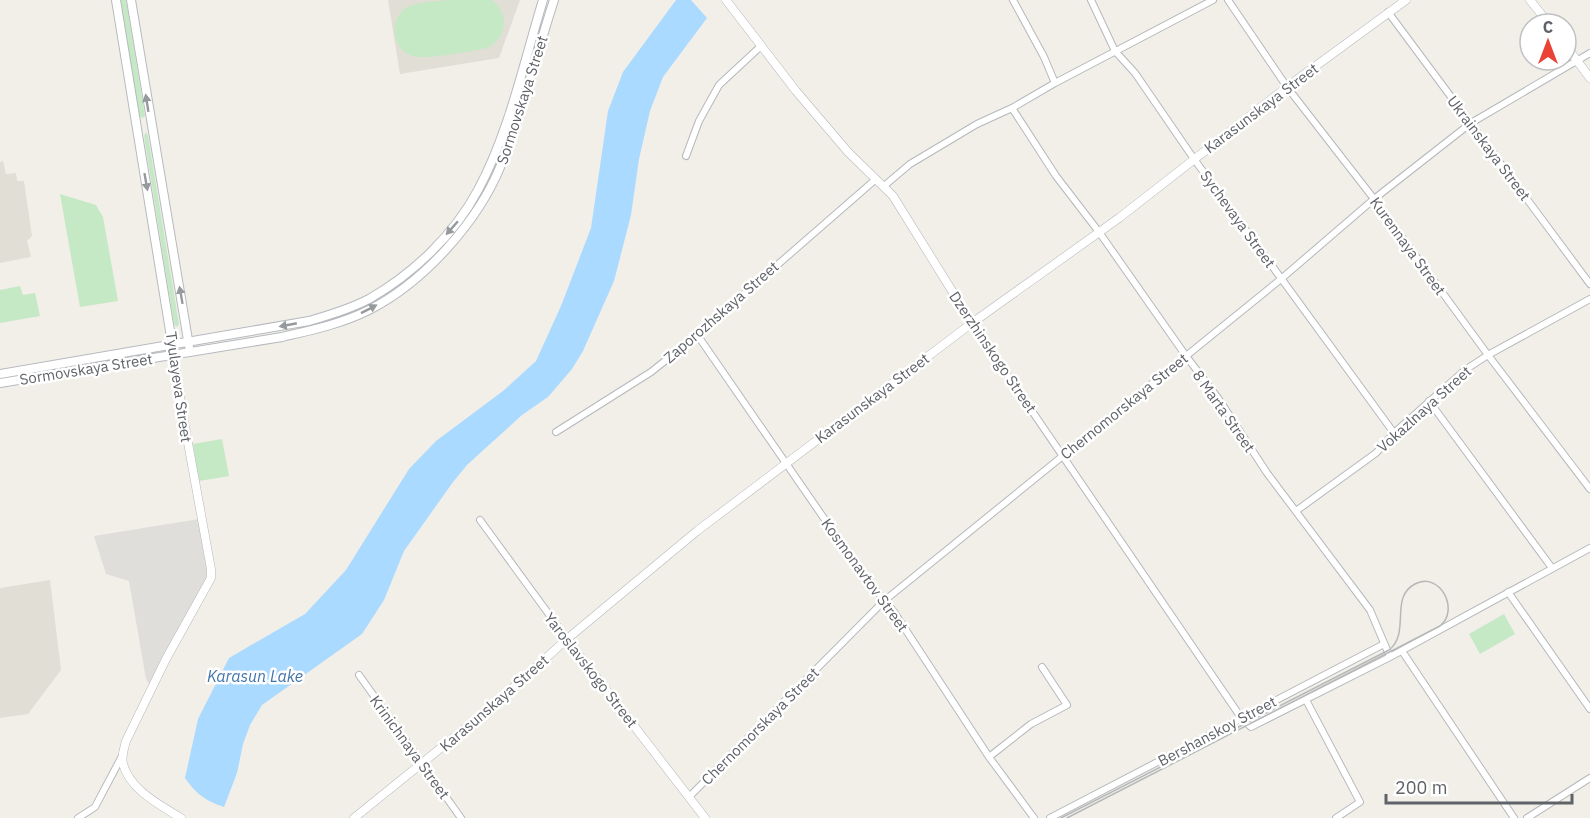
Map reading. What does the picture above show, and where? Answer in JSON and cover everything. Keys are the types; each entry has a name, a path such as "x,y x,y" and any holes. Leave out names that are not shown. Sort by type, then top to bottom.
{"main road":[{"name":"Tyulayeva Street","path":"116,0 174,355"},
{"name":"Tyulayeva Street","path":"131,0 191,352"},
{"name":"Sormovskaya Street","path":"0,374 309,321 344,310 368,299 405,275 458,222 478,191 490,166 513,100 543,0"},
{"name":"Sormovskaya Street","path":"0,383 282,338 325,327 368,310 392,297 446,250 466,224 499,170 530,83 554,0"},
{"path":"490,166 499,170"}],"street":[{"name":"Dzerzhinskogo Street","path":"726,0 848,152 884,186 901,208 972,323 1242,719"},
{"path":"1013,0 1055,82"},
{"name":"Sychevaya Street","path":"1090,0 1115,51 1135,74 1194,159 1394,433"},
{"path":"884,186 909,164 977,124 1012,108 1055,82 1213,0"},
{"name":"Kurennaya Street","path":"1228,0 1287,87 1374,199 1590,489"},
{"name":"Karasunskaya Street","path":"354,818 502,698 567,639 697,531 786,462 972,323 1099,232 1287,87 1406,0"},
{"path":"1530,0 1540,12"},
{"name":"Ukrainskaya Street","path":"1388,12 1590,284"},
{"path":"686,156 699,121 719,85 761,46"},
{"path":"1578,61 1590,78"},
{"name":"Chernomorskaya Street","path":"689,797 884,601 1281,279 1374,199 1472,123 1557,72"},
{"name":"8 Marta Street","path":"1012,108 1056,176 1218,398 1267,473 1370,610 1390,657"},
{"name":"Zaporozhskaya Street","path":"556,432 651,372 876,179"},
{"name":"Vokazlnaya Street","path":"1296,512 1376,453 1394,433 1465,370 1590,299"},
{"name":"Kosmonavtov Street","path":"696,333 859,569 894,612 989,757 1034,818"},
{"name":"Tyulayeva Street","path":"122,755 126,741 166,659 210,578 211,569 174,355"},
{"path":"1429,401 1552,568"},
{"name":"Yaroslavskogo Street","path":"480,520 567,639 705,818"},
{"path":"1242,719 1251,727 1306,700 1590,548"},
{"path":"1508,592 1590,709"},
{"name":"Bershanskoy Street","path":"1050,818 1384,644"},
{"path":"1401,651 1514,818"},
{"path":"989,757 1031,724 1067,705 1042,667"},
{"name":"Krinichnaya Street","path":"359,675 461,818"},
{"path":"1306,700 1360,802 1336,818"},
{"path":"78,818 94,807 122,755"},
{"path":"122,755 123,764 133,783 150,799 180,818"},
{"path":"1527,818 1590,778"}],"shaded area":[{"path":"388,0 520,0 499,58 400,74"},
{"path":"3,161 6,174 16,173 17,181 24,181 32,236 27,241 31,257 0,263 0,162"},
{"path":"199,519 207,574 204,584 149,684 146,679 129,581 106,574 94,536"},
{"path":"50,580 61,670 28,714 0,718 0,588"}],"green space":[{"path":"120,0 126,0 145,116 143,118 139,116"},
{"path":"447,0 492,0 502,12 504,19 499,38 487,48 460,53 419,57 406,53 401,48 395,34 400,13 415,4"},
{"path":"146,132 179,324 177,327 174,324 144,136"},
{"path":"60,194 96,205 103,217 118,301 80,307"},
{"path":"20,286 23,295 35,293 40,316 0,323 0,290"},
{"path":"222,439 229,476 199,481 193,444"},
{"path":"1504,614 1515,634 1480,654 1469,634"}],"water":[{"name":"Karasun Lake","path":"676,0 691,0 707,18 663,77 650,111 639,159 631,215 614,281 583,351 572,369 548,397 522,415 467,465 453,482 404,551 384,600 362,634 262,705 250,725 237,773 224,807 212,802 197,793 185,778 198,719 229,658 305,614 346,570 409,469 436,441 503,391 536,361 561,306 591,228 608,111 623,72"}],"tram line":[{"path":"1061,818 1389,650 1399,634 1403,597 1407,590 1415,584 1424,581 1432,583 1444,594 1448,611 1446,619 1440,626 1067,818"}]}
